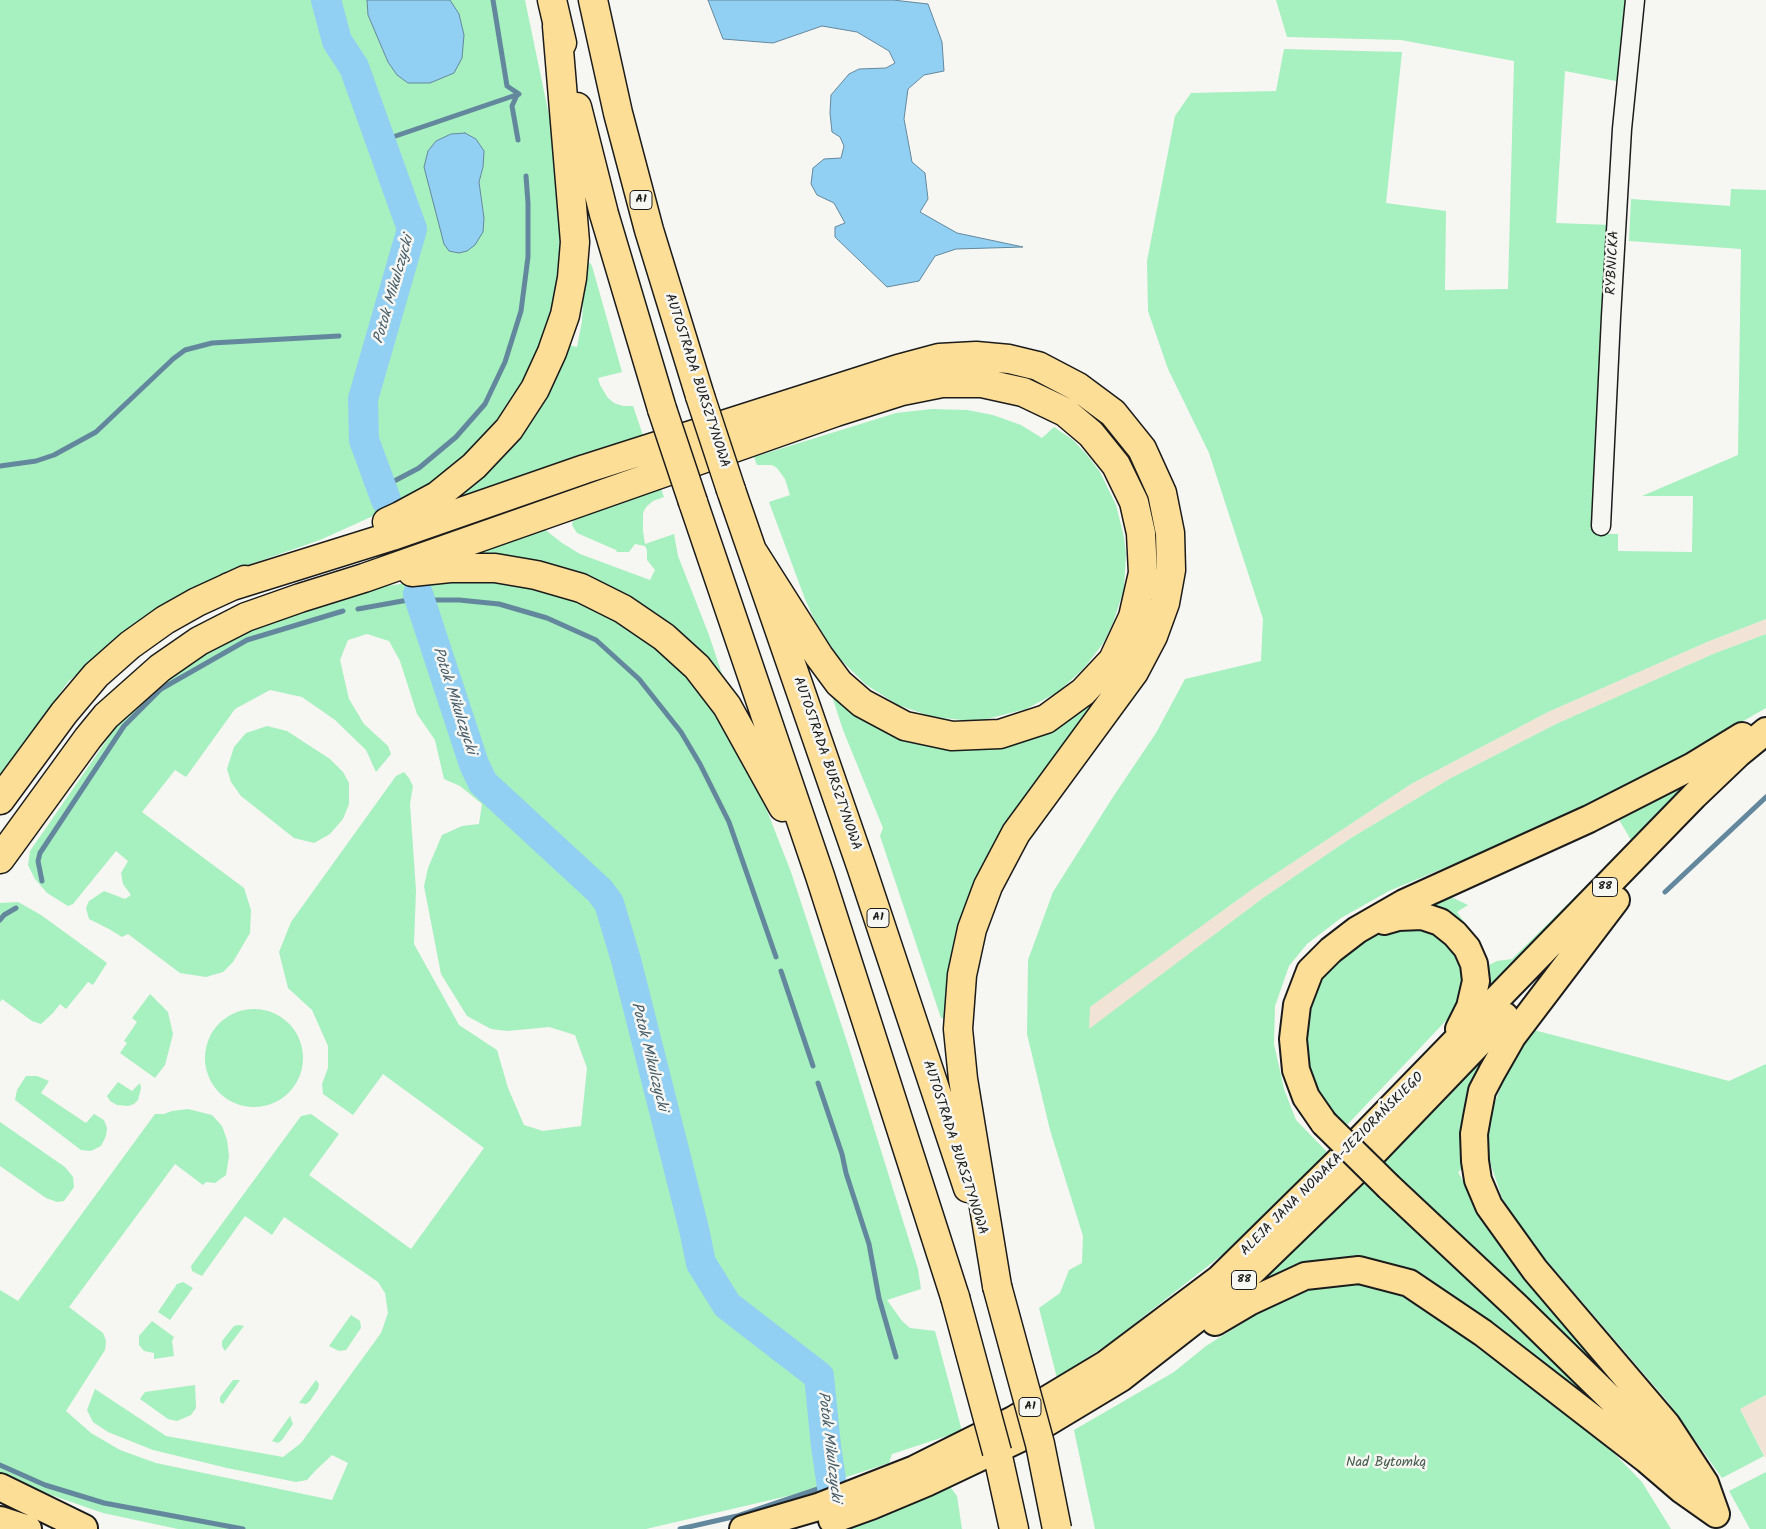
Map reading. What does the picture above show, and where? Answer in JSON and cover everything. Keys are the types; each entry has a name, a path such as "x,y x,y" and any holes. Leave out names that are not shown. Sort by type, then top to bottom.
{"highway":[{"path":"552,0 604,214 662,409 820,876 955,1297 997,1452 1014,1529"},
{"name":"AUTOSTRADA BURSZTYNOWA","path":"593,0 618,113 647,221 700,396 962,1170 997,1286 1040,1444 1057,1529"},
{"path":"0,800 64,713 96,675 130,645 165,620 229,587 400,516 437,496 474,466 509,429 535,388 552,352 566,315 572,278 575,242 557,26"},
{"path":"229,587 392,536 586,469 898,369 938,358 976,356 1009,359 1038,366 1078,387 1112,412 1142,449 1162,493 1170,533 1171,570 1165,603 1156,628 1134,672 1016,833 988,886 972,929 962,975 958,1029 963,1079 997,1286"},
{"path":"0,859 88,738 124,699 160,668 198,641 246,617 364,578 836,412 902,391 942,383 982,383 1023,392 1065,412 1091,434 1116,465 1134,502 1141,533 1143,573 1133,617 1113,660 1083,692 1046,720 1000,734 952,736 905,726 862,703 839,683 819,656 753,552"},
{"path":"364,578 450,568 495,568 536,574 581,588 623,609 664,637 697,667 727,706 820,876"}],"main road":[{"path":"1720,1522 1653,1440 1516,1306 1389,1188 1324,1123 1306,1097 1296,1070 1293,1039 1297,1005 1310,971 1331,950 1357,930 1404,903 1632,798 1693,766 1766,721"},
{"name":"ALEJA JANA NOWAKA-JEZIORAŃSKIEGO","path":"870,1497 915,1469 1013,1420 1106,1364 1219,1278 1324,1176 1694,796 1738,754 1766,731"},
{"name":"ALEJA JANA NOWAKA-JEZIORAŃSKIEGO","path":"743,1529 799,1522 818,1507 926,1484 1022,1437 1121,1378 1231,1292 1274,1251 1357,1170 1616,900 1705,810 1766,753"},
{"path":"1616,900 1512,1037 1482,1091 1474,1134 1478,1180 1490,1206 1535,1270 1667,1425 1705,1483 1720,1522"},
{"path":"1357,930 1398,917 1422,916 1440,922 1455,934 1467,948 1474,964 1475,972 1473,997 1464,1019 1448,1048"},
{"path":"1121,1378 1249,1302 1305,1276 1360,1270 1409,1283 1483,1333 1647,1460 1720,1522"},
{"path":"0,1487 86,1528"},
{"path":"0,1501 86,1528"},
{"path":"0,1520 28,1529"}],"street":[{"name":"RYBNICKA","path":"1601,526 1621,147 1635,0"}],"shaded area":[{"path":"1766,619 1766,634 1713,654 1556,724 1451,778 1351,838 1263,898 1089,1030 1089,1007 1254,888 1411,784 1548,712 1707,642"},
{"path":"1766,1395 1766,1459 1740,1409"}],"green space":[{"path":"0,0 367,0 368,15 388,62 397,75 408,83 430,83 459,14 450,0 525,0 551,125 559,175 563,234 558,284 546,335 521,389 480,444 415,497 320,540 231,571 132,625 68,682 0,776","holes":["465,133 476,139 484,151 483,167 479,182 484,218 428,151 436,141 451,134"]},
{"path":"1276,0 1629,0 1621,82 1565,71 1556,223 1611,225 1595,534 1618,534 1618,551 1692,552 1693,496 1642,496 1738,455 1741,249 1629,241 1631,199 1730,206 1731,189 1766,190 1766,619 1707,642 1548,712 1411,784 1254,888 1090,1007 1089,1029 1263,898 1351,838 1451,778 1556,724 1713,654 1766,634 1766,708 1634,784 1533,831 1389,891 1341,918 1307,944 1289,966 1275,1006 1274,1044 1284,1089 1296,1120 1330,1155 1259,1226 1111,1342 1057,1378 1039,1308 1060,1293 1069,1270 1082,1263 1083,1236 1050,1130 1027,1034 1028,960 1053,892 1156,733 1185,679 1261,661 1263,619 1209,453 1168,369 1148,311 1147,261 1175,116 1191,93 1276,91 1284,49 1402,52 1386,203 1446,211 1445,290 1508,289 1514,61 1401,40 1287,37"},
{"path":"587,262 592,266 622,372 598,378 600,385 608,398 614,403 623,406 633,406 645,441 452,500 483,477 496,461 569,345 577,347 582,321 585,265"},
{"path":"932,409 967,410 993,415 1021,425 1042,438 1054,427 1073,440 1100,472 1116,505 1124,537 1126,554 1124,589 1113,623 1104,642 1092,658 1058,692 1026,709 983,720 933,717 898,705 865,684 838,657 814,619 805,599 769,502 790,495 785,479 777,468 772,465 757,465 754,457 896,413"},
{"path":"660,486 664,497 653,501 646,507 643,513 645,544 674,534 678,556 709,635 726,686 679,635 460,555 543,528 580,554 650,580 655,570 647,560 645,546 635,544 629,552 617,552 577,533 572,525 573,521 579,518"},
{"path":"445,578 487,578 532,585 575,600 634,628 680,663 719,713 757,785 791,872 849,1048 918,1269 921,1289 887,1300 902,1321 910,1328 935,1331 962,1431 892,1454 889,1463 792,1495 646,1529 178,1529 103,1513 28,1487 0,1473 0,1290 18,1301 155,1114 188,1109 212,1115 222,1126 227,1140 229,1156 226,1175 215,1183 206,1182 203,1185 175,1164 69,1307 103,1333 106,1341 105,1350 66,1411 91,1433 120,1450 156,1463 332,1500 348,1463 332,1455 307,1480 296,1482 153,1450 108,1432 93,1422 87,1410 95,1389 166,1436 283,1457 301,1443 381,1333 388,1313 385,1293 378,1282 284,1217 272,1235 245,1216 202,1276 192,1271 191,1266 301,1116 311,1114 339,1134 309,1175 411,1249 484,1148 383,1074 353,1115 323,1094 322,1084 328,1068 328,1046 312,1010 288,988 279,952 291,922 396,776 404,772 413,786 410,804 416,890 414,944 459,1025 497,1050 508,1088 524,1125 543,1131 581,1126 587,1068 575,1035 549,1027 507,1031 491,1029 467,1016 441,974 424,886 428,868 442,835 462,826 479,824 482,804 460,786 444,779 435,740 417,714 400,661 389,641 367,634 348,640 340,660 349,699 364,724 388,746 391,754 376,772 366,750 335,720 302,697 270,690 235,709 186,777 175,770 142,812 244,888 251,910 250,933 233,962 223,972 206,977 180,973 128,934 122,937 89,919 86,908 89,901 104,891 125,899 131,895 123,884 121,873 128,861 116,851 73,904 68,906 47,893 35,879 28,865 30,851 122,718 193,657 241,633 379,587"},
{"path":"1115,679 1012,818 946,1018 941,1018 880,836 883,828 843,730 830,690 897,736 918,743 945,748"},
{"path":"267,726 287,731 330,759 343,772 349,783 349,804 343,819 330,834 314,843 294,838 241,796 231,782 227,769 234,747 246,733"},
{"path":"1699,773 1634,845 1615,813"},
{"path":"1600,872 1599,880 1483,995 1487,966 1497,961 1512,959"},
{"path":"1447,895 1468,905 1457,912 1479,943 1475,948 1452,919 1436,906 1435,901"},
{"path":"18,902 41,915 107,963 93,985 88,982 66,1009 60,1004 41,1024 32,1021 2,999 0,1002 0,903"},
{"path":"1397,927 1414,927 1428,931 1452,949 1459,961 1463,977 1462,994 1457,1009 1346,1126 1327,1108 1311,1080 1304,1042 1306,1009 1325,971 1370,935"},
{"path":"150,994 168,1012 173,1034 165,1065 155,1078 120,1053 127,1043 124,1041 137,1022 132,1018"},
{"path":"244,1009 264,1009 273,1012 289,1023 300,1039 303,1048 303,1068 300,1077 289,1093 273,1104 264,1107 244,1107 227,1099 213,1085 205,1068 205,1048 213,1031 227,1017"},
{"path":"1530,1029 1729,1081 1766,1064 1766,1395 1740,1409 1764,1456 1722,1478 1668,1402 1523,1233 1502,1198 1489,1159 1488,1120 1502,1084"},
{"path":"1495,1038 1464,1167 1458,1172 1467,1188 1654,1421 1443,1222 1381,1160"},
{"path":"26,1076 37,1076 49,1081 41,1093 86,1123 94,1114 104,1120 107,1128 106,1136 101,1146 91,1151 81,1150 15,1100 17,1090"},
{"path":"118,1082 132,1091 140,1083 141,1088 138,1100 134,1104 128,1106 117,1105 110,1101 107,1096"},
{"path":"0,1122 65,1167 73,1177 74,1187 64,1201 57,1202 46,1198 0,1166"},
{"path":"1360,1178 1637,1438 1414,1275 1253,1287 1320,1225"},
{"path":"183,1282 193,1288 170,1320 158,1312 177,1284"},
{"name":"Nad Bytomką","path":"1344,1284 1375,1284 1407,1294 1605,1444 1642,1482 1671,1529 1095,1529 1074,1430 1174,1372 1206,1346 1270,1306 1310,1290"},
{"path":"351,1315 360,1321 361,1328 346,1350 339,1351 329,1346"},
{"path":"152,1321 174,1337 172,1341 174,1356 154,1359 154,1353 144,1351 139,1345 139,1336"},
{"path":"234,1326 244,1326 225,1351 222,1341"},
{"path":"233,1380 240,1380 223,1404 220,1402 220,1397"},
{"path":"316,1380 319,1384 318,1389 310,1401 306,1404 299,1403"},
{"path":"195,1385 196,1408 191,1415 177,1421 168,1419 140,1399 145,1392"},
{"path":"290,1416 293,1424 282,1440 278,1443 272,1441"},
{"path":"1766,1472 1766,1529 1750,1529 1729,1491"},
{"path":"945,1485 951,1488 957,1496 962,1529 843,1529"}],"water":[{"path":"367,0 450,0 459,14 464,35 462,58 454,73 430,83 408,83 397,75 388,62 368,15"},
{"path":"708,0 893,0 928,4 942,42 944,71 924,75 908,89 904,119 912,162 925,173 928,199 920,212 957,233 1023,247 956,249 935,256 919,281 887,287 835,237 835,227 845,223 834,203 817,195 811,184 813,168 824,159 841,158 844,146 840,137 832,132 831,95 849,74 859,69 886,68 895,63 889,51 857,32 822,26 773,43 723,39"},
{"path":"465,133 476,139 484,151 483,167 479,182 484,218 483,232 475,245 467,251 459,253 449,251 444,244 424,167 428,151 436,141 451,134"}],"waterway":[{"name":"Potok Mikulczycki","path":"326,0 337,41 354,67 412,229 363,399 364,440 386,500"},
{"path":"493,0 507,86 519,94"},
{"path":"381,141 519,94"},
{"path":"517,95 512,106 518,140"},
{"path":"381,488 419,468 456,437 485,404 505,362 521,311 528,257 526,176"},
{"path":"0,466 36,461 54,455 96,432 173,359 185,350 212,343 339,336"},
{"name":"Potok Mikulczycki","path":"418,594 474,764 483,783 600,891 609,903 626,960 701,1263 727,1305 819,1376 826,1446 838,1528"},
{"path":"358,609 419,598"},
{"path":"420,600 459,600 499,604 547,618 596,640 639,679 681,732 700,764 729,822 776,957"},
{"path":"42,881 38,861 40,853 124,726 161,689 247,640 343,611"},
{"path":"1665,892 1766,797"},
{"path":"0,920 4,915 16,908"},
{"path":"781,971 813,1066"},
{"path":"818,1083 869,1244 879,1298 896,1357"},
{"path":"0,1465 45,1485 104,1503 243,1529"},
{"path":"680,1529 737,1516 832,1484"}]}
